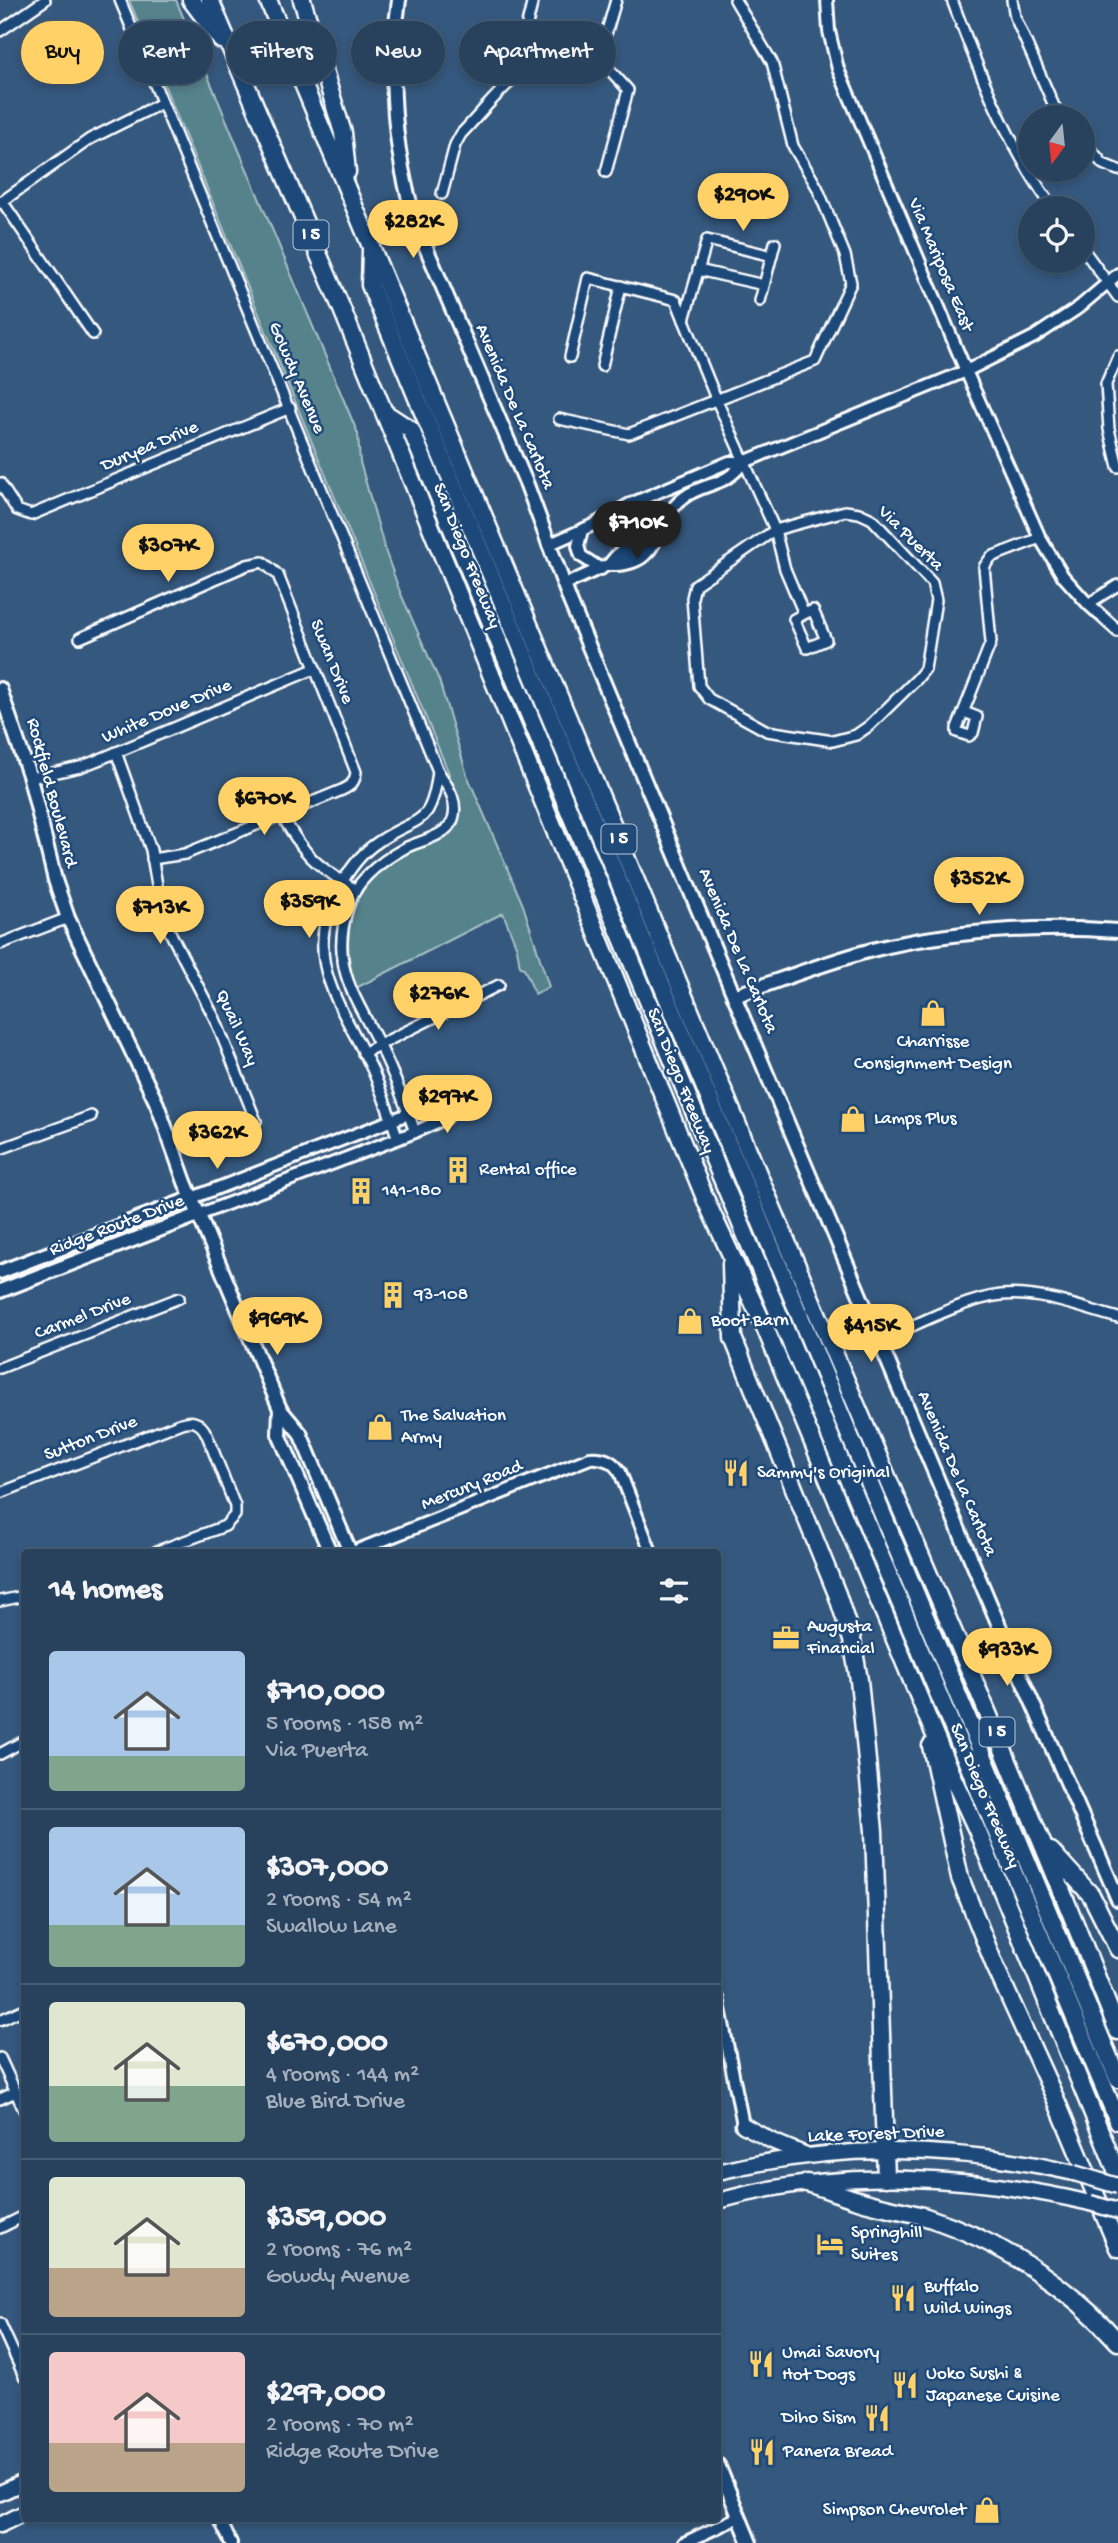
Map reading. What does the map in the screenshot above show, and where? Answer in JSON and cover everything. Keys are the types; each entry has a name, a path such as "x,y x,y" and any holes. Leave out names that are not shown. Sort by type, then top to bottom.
{"highway":[{"path":"191,0 227,47"},
{"name":"San Diego Freeway","path":"210,0 227,39"},
{"name":"San Diego Freeway","path":"268,0 371,240 750,1153 1044,1842 1118,2031"},
{"path":"302,0 343,133 349,189"},
{"name":"San Diego Freeway","path":"246,84 385,413 731,1256 766,1330 977,1830 1118,2175"},
{"path":"371,240 370,285 1118,2079"},
{"path":"385,413 411,430 1118,2120"},
{"path":"731,1256 733,1338 836,1594 852,1640 859,1681 874,1831 886,2178"},
{"path":"923,1706 960,1878 995,1966 1056,2100 1118,2248"},
{"path":"1044,1842 1091,1895 1118,1949"},
{"path":"807,2183 860,2201 897,2208 928,2218 993,2244 1061,2288 1094,2316 1118,2342"}],"main road":[{"name":"Avenida De La Carlota","path":"399,0 393,107 404,184 416,224 527,485 564,585 734,996 1006,1642 1118,1899"},
{"name":"Rockfield Boulevard","path":"0,689 30,778 55,880 68,918 157,1104 198,1215 280,1409 300,1433 348,1549"},
{"path":"734,996 872,950 930,940 1017,931 1118,931"},
{"name":"Ridge Route Drive","path":"0,1272 192,1198"},
{"name":"Ridge Route Drive","path":"0,1291 198,1215"},
{"name":"Rockfield Boulevard","path":"280,1409 279,1434 328,1549"},
{"path":"744,2124 772,2141 807,2156"},
{"name":"Lake Forest Drive","path":"721,2171 761,2162 807,2156 885,2151 967,2153 1037,2164 1118,2186"},
{"path":"721,2200 807,2183 886,2178 1016,2189 1118,2211"},
{"path":"721,2472 750,2543"},
{"path":"0,2493 21,2483"},
{"path":"0,2525 21,2514"}],"street":[{"path":"0,31 45,0"},
{"name":"Gowdy Avenue","path":"120,0 438,771 452,793 455,812 453,822 442,833 404,848 384,860 356,890 343,926 341,951 348,986 380,1045 415,1132"},
{"path":"528,21 533,0"},
{"path":"609,21 616,0"},
{"path":"559,419 629,434 815,361 851,284 845,255 817,187 793,146 772,62 735,0"},
{"name":"Via Mariposa East","path":"827,0 829,31 838,69 1040,538 1063,576 1118,632"},
{"path":"952,0 980,74 1028,173 1044,196"},
{"path":"1012,0 1015,17 1053,105"},
{"path":"606,172 628,90 616,77"},
{"path":"442,194 455,145 461,134 509,84"},
{"path":"93,334 1,202 90,139 162,103"},
{"path":"1096,156 1103,164 1118,170"},
{"path":"684,320 707,240 772,256"},
{"path":"760,301 775,243"},
{"path":"1095,265 1118,297"},
{"path":"698,270 764,285"},
{"path":"548,545 630,504 729,462 744,462 966,371 1034,337 1078,308 1118,274"},
{"path":"570,357 588,278 676,300 717,401 775,530 785,569 804,614"},
{"path":"602,366 621,286"},
{"path":"1118,356 1106,384 1109,429 1118,467"},
{"name":"Duryea Drive","path":"0,483 17,510 31,515 290,408"},
{"path":"564,585 605,567 624,566 651,551 667,515 688,495 733,476 744,462"},
{"name":"Via Puerta","path":"845,511 859,513 872,519 932,583 936,600 925,668 869,726 856,735 832,741 767,731 709,699 699,686 692,598 695,585 775,530 845,511"},
{"path":"607,517 621,523 635,522 649,526 657,537"},
{"path":"582,530 578,546 581,556 605,567"},
{"path":"964,712 991,642 984,567 991,557 1040,538"},
{"name":"Swan Drive","path":"80,638 247,565 263,562 278,575 356,772 351,786 281,814"},
{"path":"1088,604 1118,585"},
{"name":"White Dove Drive","path":"30,778 80,767 314,669"},
{"name":"Quail Way","path":"117,752 148,838 158,897 171,934 215,1019 256,1121"},
{"path":"398,1139 363,1053 339,1009 324,964 327,916 332,899 360,857 377,842 419,821 428,810 435,795 438,771"},
{"path":"152,859 185,854 281,814 306,853 323,870 356,890"},
{"path":"0,944 68,918"},
{"path":"363,1053 499,985"},
{"path":"455,1108 470,1102"},
{"name":"Ridge Route Drive","path":"192,1198 408,1114 440,1104 455,1108 446,1118 415,1132 198,1215"},
{"path":"0,1149 91,1116"},
{"path":"879,1341 972,1302 999,1296 1035,1296 1118,1318"},
{"name":"Carmel Drive","path":"0,1368 179,1298"},
{"name":"Sutton Drive","path":"0,1493 176,1424 196,1421 207,1435 231,1494 235,1515 225,1526 163,1549"},
{"name":"Mercury Road","path":"357,1549 590,1458 605,1459 620,1472 650,1549"},
{"path":"0,1601 21,1597"},
{"path":"0,1754 21,1743"},
{"path":"0,2020 21,2010"},
{"path":"721,2013 744,2124"},
{"path":"0,2058 21,2103"},
{"path":"0,2099 16,2092"},
{"path":"0,2228 21,2218"},
{"path":"0,2323 21,2369"},
{"path":"684,2543 739,2517"},
{"path":"221,2522 231,2543"}],"green space":[{"path":"129,0 176,0 185,21 138,21"},
{"path":"164,84 211,84 358,434 360,462 386,553 400,592 439,680 467,775 523,905 549,987 535,994 524,968 520,967 517,948 503,913 356,988 351,970 349,934 357,901 378,872 394,860 443,837 456,827 459,803"}],"place":[{"name":"Charrisse Consignment Design","path":"933,1013"},
{"name":"Lamps Plus","path":"853,1119"},
{"name":"Rental office","path":"458,1170"},
{"name":"141-180","path":"361,1191"},
{"name":"93-108","path":"393,1295"},
{"name":"Boot Barn","path":"690,1321"},
{"name":"The Salvation Army","path":"380,1427"},
{"name":"Sammy's Original","path":"736,1473"},
{"name":"Augusta Financial","path":"786,1638"},
{"name":"Springhill Suites","path":"830,2244"},
{"name":"Buffalo Wild Wings","path":"903,2298"},
{"name":"Umai Savory Hot Dogs","path":"761,2364"},
{"name":"Uoko Sushi & Japanese Cuisine","path":"905,2385"},
{"name":"Diho Sism","path":"877,2418"},
{"name":"Panera Bread","path":"762,2452"},
{"name":"Simpson Chevrolet","path":"987,2510"}]}
